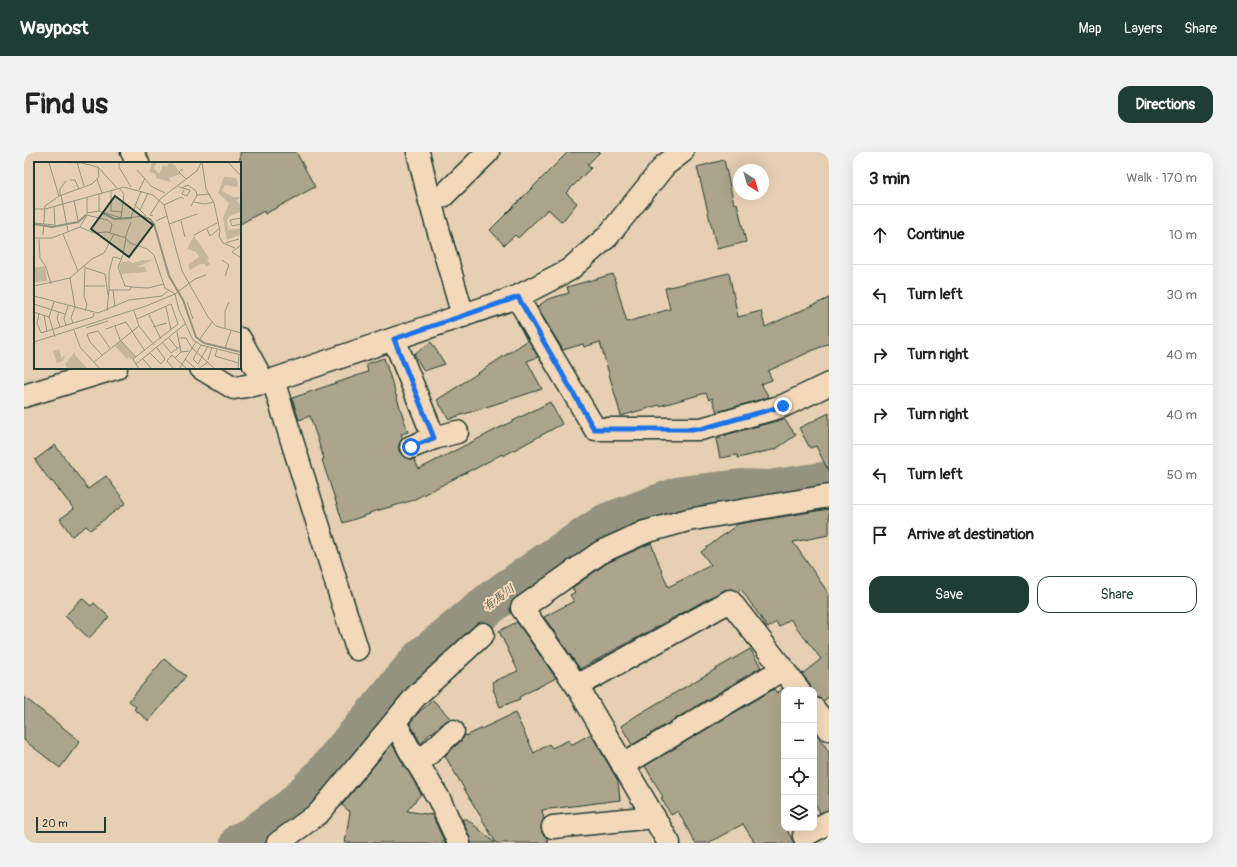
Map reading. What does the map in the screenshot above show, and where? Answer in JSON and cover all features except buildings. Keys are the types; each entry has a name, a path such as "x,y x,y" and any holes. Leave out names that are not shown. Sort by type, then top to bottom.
{"street":[{"path":"132,152 137,162"},
{"path":"418,152 430,201 463,316"},
{"path":"430,201 443,196 488,152"},
{"path":"204,369 234,388 269,382 518,297 569,270 608,237 665,165 682,152"},
{"path":"518,297 594,429 701,429 783,406 829,384"},
{"path":"394,339 434,438"},
{"path":"241,340 269,382 357,649"},
{"path":"24,396 113,369"},
{"path":"411,447 434,438 457,432"},
{"path":"669,843 577,686 522,608 601,552 645,532 688,520 829,496"},
{"path":"577,686 730,601 797,687"},
{"path":"278,843 319,813 416,696 483,634"},
{"path":"623,765 783,669"},
{"path":"817,713 829,728"},
{"path":"395,722 439,799 459,843"},
{"path":"418,764 453,731"},
{"path":"553,827 654,817"},
{"path":"804,836 829,822"}],"waterway":[{"name":"有馬川","path":"241,843 253,837 293,808 324,776 422,659 493,601 607,524 681,497 741,490 769,491 829,482"}],"route":[{"path":"411,447 434,438 394,339 518,297 594,429 701,429 783,406"}]}
